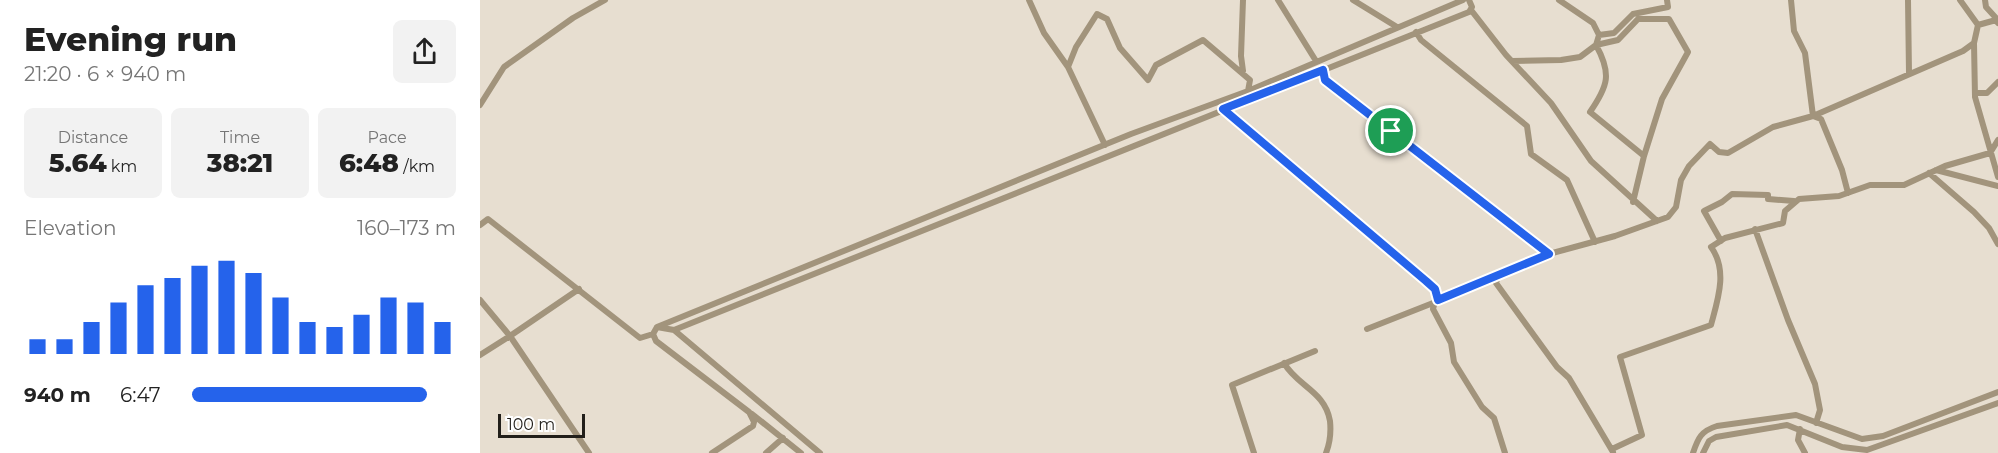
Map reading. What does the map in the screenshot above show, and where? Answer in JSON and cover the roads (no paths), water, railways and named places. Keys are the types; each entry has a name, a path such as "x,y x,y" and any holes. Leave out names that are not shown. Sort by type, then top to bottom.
{"street":[{"path":"480,105 504,67 573,18 605,0"},
{"path":"1029,0 1044,33 1068,67 1105,145"},
{"path":"1243,0 1240,56 1243,72"},
{"path":"1278,0 1316,61"},
{"path":"1353,0 1397,27"},
{"path":"480,225 488,219 640,338 653,334 657,327 1105,145 1248,91 1463,0"},
{"path":"1471,0 1471,10 1512,61 1551,103 1591,161 1633,202 1657,221"},
{"path":"1559,0 1593,23 1599,35 1596,45 1604,60 1606,89 1590,112 1644,156"},
{"path":"1599,35 1614,33 1633,14 1668,7 1667,0"},
{"path":"1791,0 1794,31 1805,52 1813,116"},
{"path":"1908,0 1909,73"},
{"path":"1960,0 1978,25 1974,43 1975,93 1998,177"},
{"path":"1978,25 1997,21 1986,7 1985,0"},
{"path":"674,330 1471,10"},
{"path":"1068,67 1076,47 1097,14 1107,19 1120,48 1148,80 1156,65 1203,40 1243,72 1250,80 1248,91"},
{"path":"1512,61 1580,57 1596,45 1618,40 1638,19 1669,19 1688,52 1662,99 1644,156 1633,202"},
{"path":"1416,32 1421,40 1527,126 1531,154 1567,180 1595,242"},
{"path":"1367,329 1549,254 1595,242 1668,217 1676,207 1681,180 1689,166 1710,144 1719,152 1728,153 1781,124 1813,116 1889,85 1909,73 1963,51 1974,43"},
{"path":"1323,70 1325,80 1549,254"},
{"path":"1975,93 1987,93 1998,82"},
{"path":"1223,109 1435,289 1434,312 1451,343 1454,362 1482,407 1494,418 1505,453"},
{"path":"1813,116 1821,119 1842,170 1848,194"},
{"path":"1721,241 1704,211 1732,194 1751,194 1794,201 1848,194 1870,185 1904,185 1933,172 1990,153 1998,140"},
{"path":"1933,172 1998,186"},
{"path":"1933,172 1989,228 1998,244"},
{"path":"1498,276 1496,282 1502,292 1557,367 1569,378 1613,451 1642,435 1620,357 1711,325 1721,276 1719,257 1711,247 1755,229 1783,223 1785,211 1794,201"},
{"path":"1755,229 1788,320 1815,384 1820,410 1816,423"},
{"path":"480,355 579,289"},
{"path":"480,300 510,336 589,453"},
{"path":"657,327 674,330 819,453"},
{"path":"653,334 656,341 801,453"},
{"path":"1254,453 1232,386 1315,351"},
{"path":"1284,363 1289,371 1323,400 1331,429 1326,453"},
{"path":"1693,453 1705,429 1717,426 1796,415 1862,439 1883,436 1998,392"},
{"path":"1704,453 1709,441 1716,437 1787,425 1842,447 1867,450 1998,403"},
{"path":"711,453 753,426 754,422 749,412"},
{"path":"1800,429 1798,440 1805,453"},
{"path":"766,453 783,438"}]}
